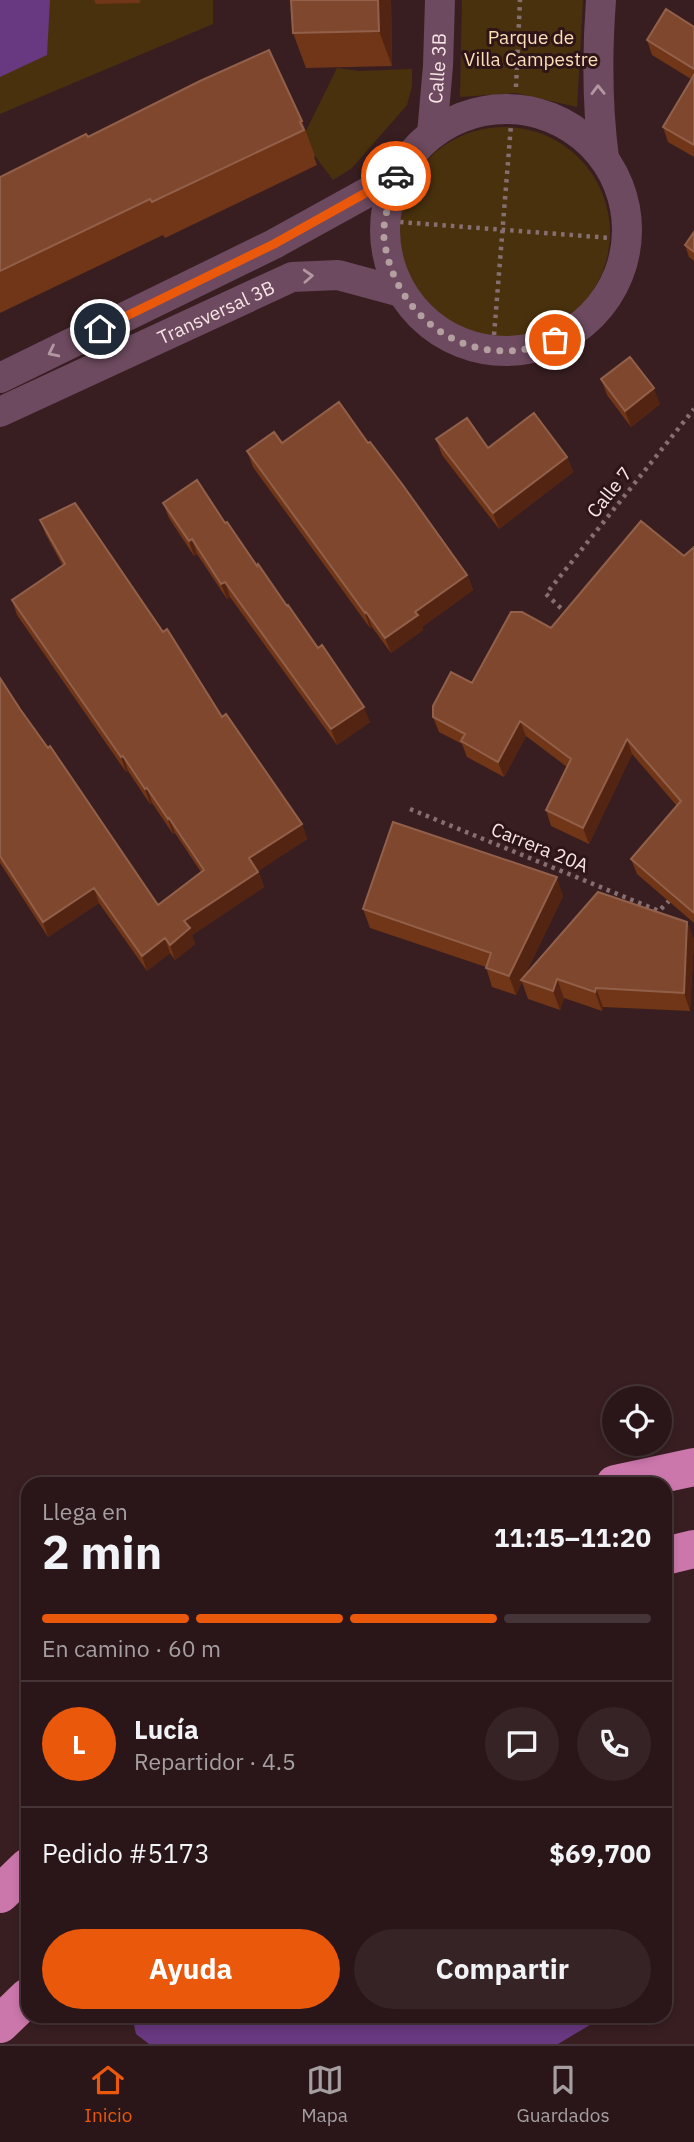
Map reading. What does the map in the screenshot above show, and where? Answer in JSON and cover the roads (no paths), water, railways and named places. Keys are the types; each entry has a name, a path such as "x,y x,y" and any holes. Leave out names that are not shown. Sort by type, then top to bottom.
{"highway":[{"path":"646,1477 694,1466"},
{"path":"672,1554 694,1549"},
{"path":"0,1894 21,1874"},
{"path":"0,2024 21,2004"}],"street":[{"name":"Calle 3B","path":"432,134 440,0"},
{"path":"601,0 597,53 598,114 604,158"},
{"path":"491,110 523,110 554,119 582,135 604,158 622,193 628,232 621,270 615,282 602,305 573,331 537,348 498,352 459,343 426,322 401,292 388,265 384,235 387,205 397,176 412,153 432,134 460,118 491,110"},
{"name":"Transversal 3B","path":"0,378 274,244 397,176"},
{"name":"Transversal 3B","path":"0,412 292,277 338,275 401,292"}],"park label":[{"name":"Parque de Villa Campestre","path":"531,48"}]}
